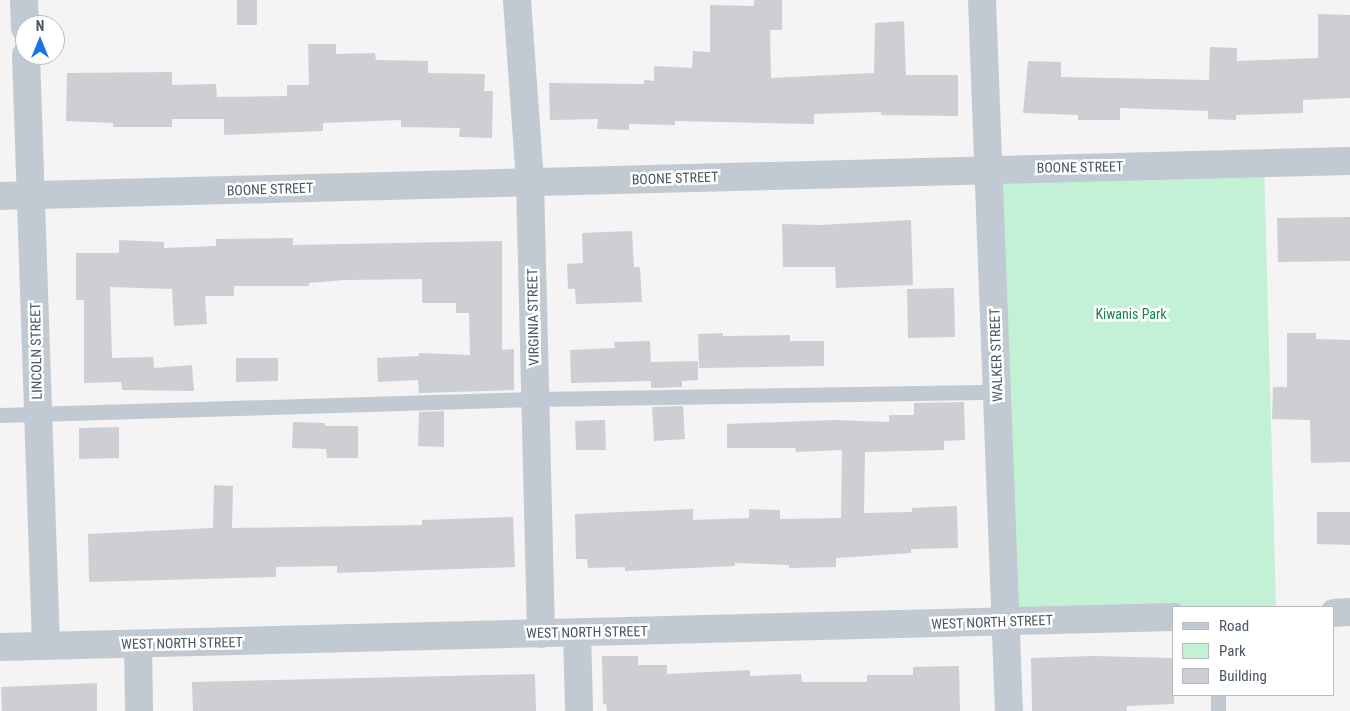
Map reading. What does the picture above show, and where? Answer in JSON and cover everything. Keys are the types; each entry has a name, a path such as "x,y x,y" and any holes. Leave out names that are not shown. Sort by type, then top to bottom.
{"street":[{"path":"24,0 25,15"},
{"name":"VIRGINIA STREET","path":"517,0 530,182 542,634"},
{"name":"WALKER STREET","path":"982,0 1008,711"},
{"name":"LINCOLN STREET","path":"26,65 46,646"},
{"name":"BOONE STREET","path":"0,196 1350,161"},
{"path":"1335,613 1350,612"},
{"name":"WEST NORTH STREET","path":"0,648 1172,617"},
{"path":"576,633 579,711"},
{"path":"138,644 138,711"}],"lane":[{"path":"0,415 535,399 997,392"},
{"path":"1218,696 1218,711"}],"green space":[{"name":"Kiwanis Park","path":"1264,163 1276,606 1172,606 1005,621 988,170"}],"building":[{"path":"237,0 257,0 257,25 237,25"},
{"path":"754,0 782,0 782,30 770,30 771,78 874,73 875,23 904,21 906,75 958,75 958,116 881,115 881,112 814,114 814,124 675,121 675,125 629,124 629,130 597,129 598,119 550,120 549,83 644,84 644,80 654,81 654,66 692,68 693,51 710,52 710,5 754,6"},
{"path":"1318,14 1350,15 1350,98 1303,100 1303,113 1236,115 1236,120 1208,119 1208,111 1120,108 1120,120 1078,120 1078,115 1023,113 1028,61 1061,62 1061,77 1209,80 1210,47 1237,48 1237,61 1318,58"},
{"path":"308,44 336,44 336,54 375,53 376,60 428,61 428,73 485,74 484,91 493,91 492,138 459,137 460,128 401,127 401,120 323,123 323,131 224,135 224,119 172,119 172,127 113,127 113,123 66,121 67,73 172,72 172,85 216,84 217,97 287,96 287,85 309,85"},
{"path":"1350,217 1350,261 1278,262 1277,218"},
{"path":"911,220 913,285 836,288 835,267 783,267 782,224 820,225"},
{"path":"632,231 634,267 640,267 642,302 576,304 575,289 568,289 567,264 583,263 582,233"},
{"path":"293,238 293,245 502,241 502,350 514,349 514,390 419,393 418,380 378,382 377,358 419,356 419,353 470,355 469,313 456,313 456,303 422,303 422,279 345,280 309,283 309,286 234,286 234,296 205,296 207,324 174,326 172,289 110,287 112,358 153,357 154,368 192,365 194,391 122,390 121,382 84,383 84,300 76,300 76,253 119,253 119,240 164,242 164,248 216,246 216,239"},
{"path":"954,288 955,337 908,338 907,289"},
{"path":"723,333 723,336 790,335 790,341 824,341 824,366 699,368 698,334"},
{"path":"1287,333 1316,333 1316,339 1350,340 1350,462 1311,463 1310,420 1272,419 1273,387 1287,387"},
{"path":"650,341 651,362 698,361 698,380 682,381 682,387 651,388 651,381 571,383 570,350 615,348 614,342"},
{"path":"236,358 278,358 278,381 236,382"},
{"path":"964,402 965,440 944,441 944,450 865,452 864,513 912,512 912,508 957,506 958,548 911,549 911,553 836,558 836,567 789,568 789,565 735,563 735,566 625,571 625,567 588,568 587,559 576,559 575,514 693,509 693,520 749,518 749,509 780,510 780,519 841,518 842,450 796,452 795,448 727,448 727,424 834,420 889,422 889,415 914,415 914,403"},
{"path":"683,406 685,439 654,441 652,407"},
{"path":"444,411 444,447 418,446 419,412"},
{"path":"605,420 606,450 576,450 575,421"},
{"path":"293,422 325,423 325,426 358,426 358,458 327,458 326,449 292,448"},
{"path":"119,427 119,458 79,459 79,428"},
{"path":"214,485 233,486 232,528 422,525 422,520 513,517 515,567 337,573 337,566 276,567 276,577 89,582 88,534 213,528"},
{"path":"1317,512 1350,512 1350,545 1317,544"},
{"path":"602,656 638,656 638,665 667,665 667,674 750,670 750,676 801,674 802,682 867,682 867,675 913,675 913,667 959,666 960,711 607,711 606,704 603,704"},
{"path":"1093,656 1172,658 1172,696 1174,696 1174,704 1127,706 1127,711 1032,711 1031,658"},
{"path":"535,674 536,711 193,711 192,682"},
{"path":"97,683 97,711 2,711 1,687"}]}
